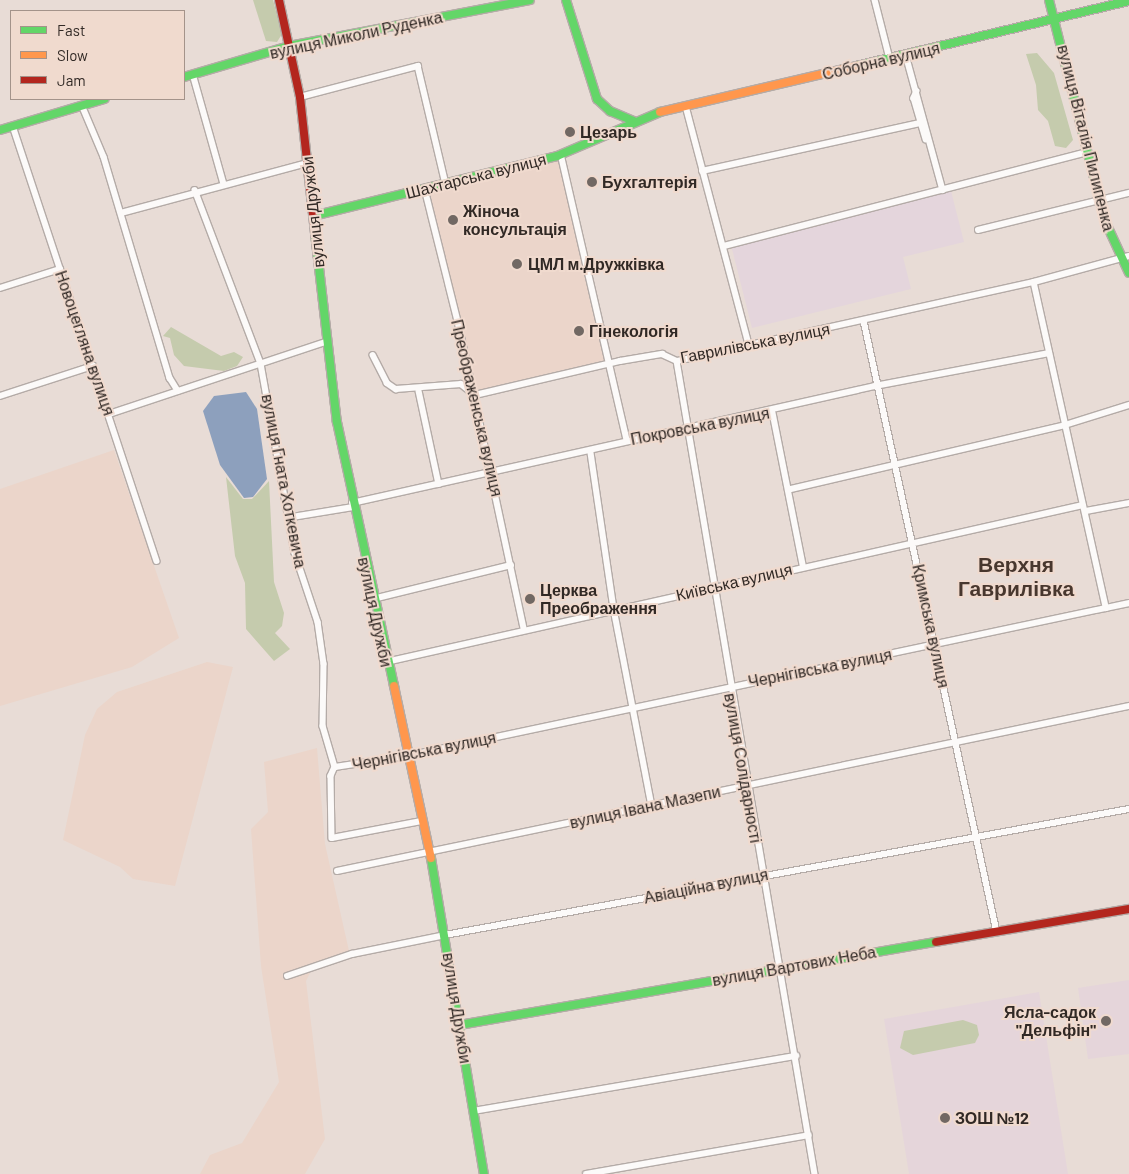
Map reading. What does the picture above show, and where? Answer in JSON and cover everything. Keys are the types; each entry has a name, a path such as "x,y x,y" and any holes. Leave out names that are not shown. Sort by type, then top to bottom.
{"street":[{"name":"вулиця Дружби","path":"279,0 300,98 325,342 352,506 430,851 484,1174"},
{"name":"вулиця Миколи Руденка","path":"185,77 289,46 530,0"},
{"path":"566,0 597,99 610,112 634,121"},
{"path":"875,0 890,58"},
{"name":"вулиця Віталія Пилипенка","path":"1049,0 1099,198 1120,258 1129,273"},
{"name":"Соборна вулиця","path":"634,121 686,106 1129,1"},
{"path":"906,54 942,190"},
{"path":"300,98 418,66 446,184"},
{"path":"193,74 224,184"},
{"path":"917,91 914,98 942,190"},
{"path":"7,128 100,100"},
{"path":"82,105 120,213 170,378 178,391"},
{"path":"686,106 749,345"},
{"name":"Шахтарська вулиця","path":"313,216 561,154 634,121"},
{"path":"702,171 921,123"},
{"name":"Новоцегляна вулиця","path":"7,128 60,269 110,414 157,561"},
{"path":"724,246 1088,152"},
{"path":"561,154 608,341 610,366 627,440"},
{"path":"120,213 195,190 308,163"},
{"name":"Преображенська вулиця","path":"424,189 475,395 524,629"},
{"name":"вулиця Гната Хоткевича","path":"195,190 261,364 292,517 295,553 318,622 324,664 322,726 335,767 331,776 332,838 422,821"},
{"path":"978,230 1083,207 1099,198 1129,193"},
{"name":"Гаврилівська вулиця","path":"475,395 662,354 677,361 1034,282 1129,256"},
{"path":"0,288 60,269"},
{"path":"1034,282 1106,608"},
{"name":"Кримська вулиця","path":"864,321 875,386 896,465 978,837 997,932"},
{"path":"110,414 325,342"},
{"name":"Покровська вулиця","path":"292,517 352,506 439,484 591,452 627,440 686,431 773,413 875,386 1049,353"},
{"path":"373,355 388,383 396,390 419,391 461,384 475,395"},
{"name":"вулиця Солідарності","path":"677,361 686,431 729,686 796,1056 815,1174"},
{"path":"0,396 93,366"},
{"path":"419,391 439,484"},
{"path":"791,489 1065,425 1129,405"},
{"path":"773,413 791,489 803,565"},
{"path":"591,452 614,609 635,709 652,807"},
{"name":"Київська вулиця","path":"386,662 524,629 713,589 803,565 1084,508 1129,503"},
{"path":"373,599 511,565"},
{"name":"Чернігівська вулиця","path":"335,767 407,756 635,709 729,686 935,645 1129,603"},
{"name":"вулиця Івана Мазепи","path":"337,871 652,807 956,741 1129,706"},
{"name":"Авіаційна вулиця","path":"287,976 352,954 445,935 762,875 1129,809"},
{"name":"вулиця Вартових Неба","path":"459,1025 1129,909"},
{"path":"473,1110 796,1056"},
{"path":"586,1174 809,1135"}],"shaded area":[{"name":"ЦМЛ м.Дружківка","path":"560,158 608,365 476,395 428,188"},
{"path":"951,191 964,242 903,257 911,289 752,328 731,245"},
{"path":"114,450 179,638 132,667 0,706 0,489"},
{"path":"207,662 233,667 175,886 133,879 120,867 63,840 85,735 97,709 117,692"},
{"path":"317,748 325,844 349,951 312,969 306,981 325,1139 305,1174 200,1174 210,1155 242,1143 279,1082 261,966 251,829 268,812 264,762"},
{"name":"Ясла-садок \"Дельфін\"","path":"1129,980 1129,1054 1088,1059 1078,988"},
{"path":"1039,992 1068,1174 909,1174 884,1019"}],"green space":[{"path":"253,0 273,0 282,34 277,42 266,41"},
{"path":"1037,53 1054,73 1073,140 1066,148 1055,146 1048,121 1038,110 1036,85 1026,54"},
{"path":"171,327 221,356 234,352 243,357 237,366 224,371 184,366 174,355 170,338 163,336"},
{"path":"226,477 243,499 252,499 269,481 274,582 284,613 282,626 275,633 290,649 274,661 246,629 245,583 235,556"},
{"path":"963,1020 977,1025 979,1035 975,1043 913,1055 900,1048 904,1031"}],"water":[{"path":"246,392 257,409 267,479 253,497 244,498 220,465 203,411 214,396"}],"traffic: fast":[{"path":"185,77 289,46 530,0"},
{"path":"566,0 597,99 610,111 634,121"},
{"path":"1049,0 1105,221 1129,273"},
{"path":"860,65 1129,1"},
{"path":"0,130 101,100"},
{"path":"313,216 557,156 660,112"},
{"path":"315,233 337,422 394,686"},
{"path":"431,858 484,1174"},
{"path":"459,1025 936,942"}],"traffic: slow":[{"path":"660,112 860,65"},
{"path":"394,686 431,858"}],"traffic: jam":[{"path":"279,0 300,97 315,233"},
{"path":"936,942 1129,909"}],"place":[{"name":"Цезарь","path":"570,132"},
{"name":"Бухгалтерія","path":"592,182"},
{"name":"Жіноча консультація","path":"453,220"},
{"name":"ЦМЛ м.Дружківка","path":"517,264"},
{"name":"Гінекологія","path":"579,331"},
{"name":"Церква Преображення","path":"530,599"},
{"name":"Ясла-садок \"Дельфін\"","path":"1106,1021"},
{"name":"ЗОШ №12","path":"945,1118"}],"district":[{"name":"Верхня Гаврилівка","path":"1016,576"}]}
